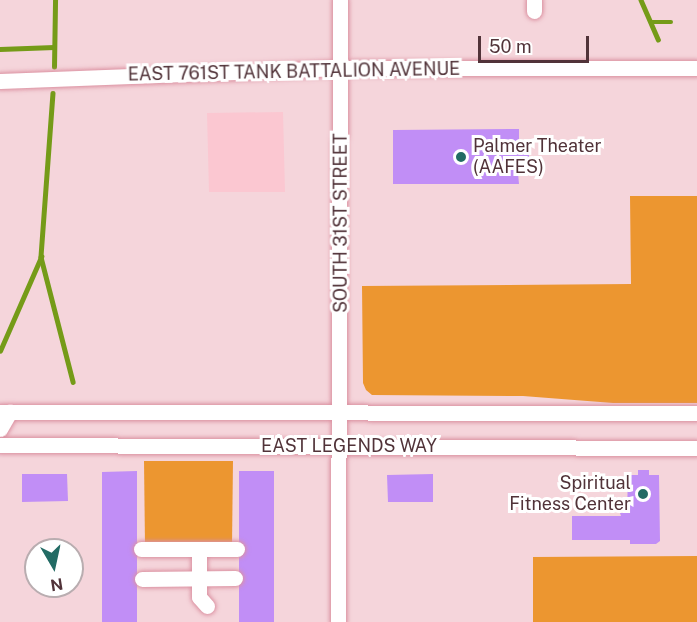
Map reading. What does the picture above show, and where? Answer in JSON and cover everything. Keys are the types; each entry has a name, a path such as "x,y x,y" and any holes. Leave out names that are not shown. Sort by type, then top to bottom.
{"street":[{"name":"SOUTH 31ST STREET","path":"338,622 341,445 340,0"},
{"name":"EAST 761ST TANK BATTALION AVENUE","path":"0,81 341,68 697,68"},
{"name":"EAST LEGENDS WAY","path":"5,412 697,413"},
{"path":"0,429 5,412"},
{"name":"EAST LEGENDS WAY","path":"0,445 697,448"},
{"path":"141,549 237,549"},
{"path":"199,549 199,597 207,606"},
{"path":"142,579 235,578"}],"shaded area":[{"path":"283,112 285,192 209,192 207,113"},
{"path":"630,196 697,196 697,403 613,403 523,396 372,395 366,390 363,383 362,286 631,284"},
{"path":"144,461 233,461 232,545 145,545"},
{"path":"697,556 697,622 533,622 533,557"}],"building":[{"name":"Palmer Theater (AAFES)","path":"519,129 519,141 529,141 529,173 518,173 519,184 393,184 393,130"},
{"name":"Spiritual Fitness Center","path":"638,470 649,470 649,475 659,475 660,541 656,544 630,544 630,540 572,540 572,516 621,516 620,513 627,513 628,475 638,475"},
{"path":"137,471 137,622 102,622 102,472"},
{"path":"239,471 274,471 274,622 239,622"},
{"path":"22,474 67,474 68,501 22,502"},
{"path":"433,474 433,502 388,502 387,475"}],"waterway":[{"path":"54,67 55,0"},
{"path":"641,0 658,39"},
{"path":"652,22 671,22"},
{"path":"0,49 54,47"},
{"path":"53,93 41,257 73,382"},
{"path":"0,351 41,257"}],"place":[{"name":"Palmer Theater (AAFES)","path":"461,157"},
{"name":"Spiritual Fitness Center","path":"643,494"}]}
